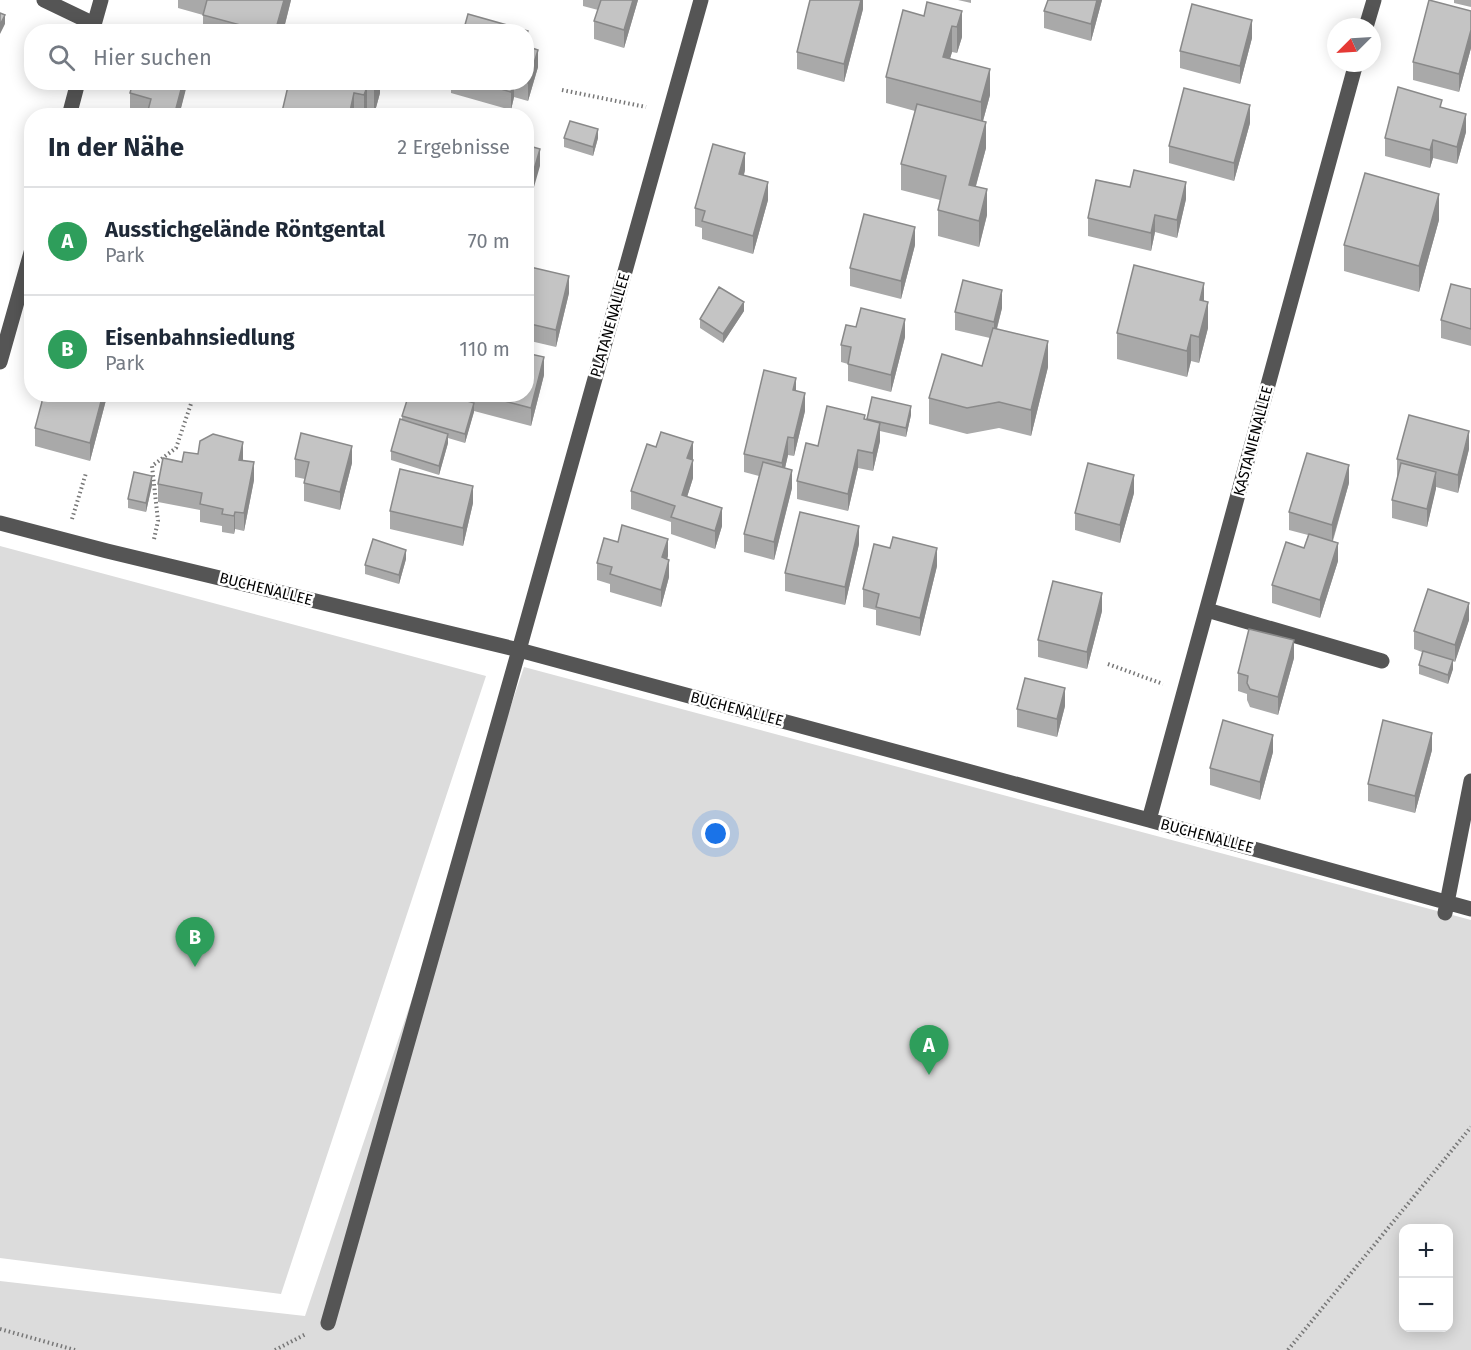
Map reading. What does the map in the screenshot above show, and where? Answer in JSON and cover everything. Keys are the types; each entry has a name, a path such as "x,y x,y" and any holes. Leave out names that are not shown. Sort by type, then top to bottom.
{"street":[{"path":"44,0 86,24"},
{"path":"94,24 101,0"},
{"name":"PLATANENALLEE","path":"328,1323 701,0"},
{"path":"1369,18 1374,0"},
{"name":"KASTANIENALLEE","path":"1149,819 1354,72"},
{"path":"71,108 76,90"},
{"path":"0,362 24,277"},
{"name":"BUCHENALLEE","path":"0,523 519,650 1149,819 1446,908 1471,909"},
{"path":"1207,609 1382,661"},
{"path":"1446,908 1471,781"}],"path":[{"path":"562,90 670,111"},
{"path":"149,561 158,521 152,466 176,448 192,402"},
{"path":"65,540 86,473"},
{"path":"1108,664 1184,692"},
{"path":"1288,1350 1471,1127"},
{"path":"275,1350 328,1323"},
{"path":"0,1329 75,1350"}],"shaded area":[{"path":"0,546 486,676 281,1294 0,1258"},
{"path":"524,667 1471,920 1471,1350 0,1350 0,1281 305,1316"}],"building":[{"path":"207,0 284,0 277,24 237,24 203,15"},
{"path":"601,0 633,0 624,30 594,21"},
{"path":"810,0 861,0 844,64 797,52"},
{"path":"1048,0 1097,0 1091,24 1044,11"},
{"path":"1429,0 1471,11 1471,30 1459,74 1413,62"},
{"path":"927,2 962,11 957,27 952,26 943,57 990,69 981,102 886,77 903,10 924,16"},
{"path":"1192,4 1252,20 1240,66 1180,51"},
{"path":"0,13 5,15 0,25"},
{"path":"468,14 503,24 465,24"},
{"path":"534,49 538,50 534,63"},
{"path":"1398,87 1442,100 1440,107 1466,114 1457,147 1433,140 1430,150 1385,138"},
{"path":"1184,88 1250,105 1234,163 1169,146"},
{"path":"131,90 181,90 176,108 149,108 151,99 130,93"},
{"path":"287,90 366,90 364,95 354,93 351,108 283,108"},
{"path":"917,104 986,122 969,185 987,189 979,221 938,210 946,176 901,164"},
{"path":"570,121 598,129 593,147 564,138"},
{"path":"713,144 745,153 739,174 768,182 753,236 702,221 705,211 695,208"},
{"path":"534,147 540,149 534,170"},
{"path":"1134,170 1186,182 1177,220 1155,215 1151,233 1088,218 1096,180 1130,187"},
{"path":"1365,173 1439,194 1419,266 1344,245"},
{"path":"864,214 915,227 901,281 850,268"},
{"path":"1134,265 1204,283 1200,300 1208,302 1199,337 1191,335 1187,351 1117,333"},
{"path":"534,268 569,276 556,330 534,325"},
{"path":"963,280 1002,290 994,322 955,312"},
{"path":"1451,284 1471,289 1471,329 1441,320"},
{"path":"719,287 744,302 723,334 700,319"},
{"path":"861,308 905,319 891,375 848,364 851,347 841,345 846,325 856,327"},
{"path":"993,328 1048,341 1031,410 999,402 967,408 929,398 942,354 982,366"},
{"path":"534,355 544,357 534,396"},
{"path":"764,370 796,378 793,390 805,393 794,438 788,437 782,463 744,454"},
{"path":"872,397 911,406 906,428 867,419"},
{"path":"42,402 101,402 90,443 35,428"},
{"path":"406,402 474,403 465,434 402,416"},
{"path":"508,402 533,402 531,408"},
{"path":"827,406 865,415 864,419 880,423 873,453 858,450 848,494 797,481 806,443 818,446"},
{"path":"1409,415 1469,431 1458,475 1397,459"},
{"path":"400,419 448,434 439,466 391,451"},
{"path":"661,432 693,442 687,458 693,460 682,495 722,508 715,531 671,517 675,506 631,491 647,444 656,447"},
{"path":"301,433 352,446 340,492 304,483 309,462 295,459"},
{"path":"213,434 243,442 239,460 254,462 244,513 235,512 234,516 222,514 223,509 200,504 202,493 158,484 163,458 182,462 184,452 198,454 200,441"},
{"path":"1307,453 1349,465 1332,525 1289,512"},
{"path":"763,462 792,470 774,542 744,534"},
{"path":"1088,463 1134,475 1120,525 1075,513"},
{"path":"1401,463 1436,472 1427,509 1392,500"},
{"path":"400,469 473,486 463,528 390,511"},
{"path":"134,472 152,476 146,503 128,499"},
{"path":"800,512 859,526 845,587 785,573"},
{"path":"622,525 668,539 662,557 669,560 661,590 610,574 612,567 597,563 604,538 618,542"},
{"path":"1309,534 1338,543 1320,600 1272,585 1286,542 1304,548"},
{"path":"893,537 937,548 920,618 876,607 879,594 863,589 874,544 890,548"},
{"path":"373,539 406,550 399,575 365,565"},
{"path":"1053,581 1102,593 1087,652 1038,640"},
{"path":"1428,589 1469,603 1455,645 1414,631"},
{"path":"1249,629 1294,640 1278,697 1250,689 1247,683 1248,676 1238,673"},
{"path":"1423,651 1453,660 1448,675 1419,665"},
{"path":"1025,678 1065,688 1057,719 1017,709"},
{"path":"1223,720 1273,735 1260,782 1210,768"},
{"path":"1383,720 1432,733 1415,796 1368,784"}],"place":[{"name":"Eisenbahnsiedlung","path":"195,967"},
{"name":"Ausstichgelände Röntgental","path":"929,1075"}]}
